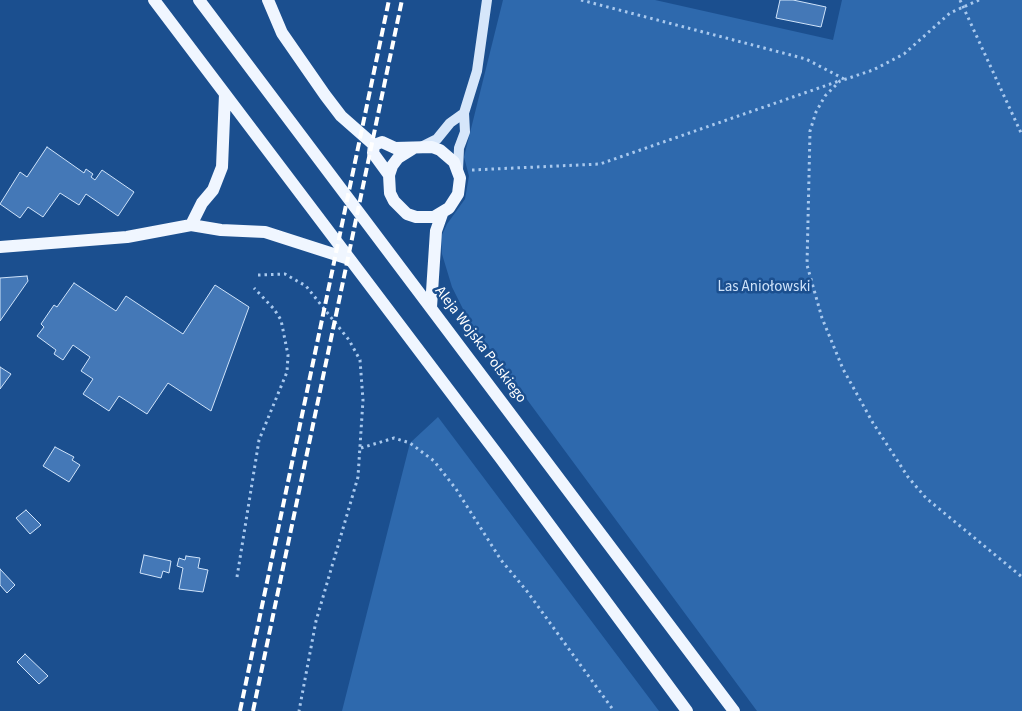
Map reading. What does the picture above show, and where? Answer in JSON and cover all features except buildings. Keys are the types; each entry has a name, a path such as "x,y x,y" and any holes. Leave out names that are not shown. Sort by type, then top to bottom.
{"main road":[{"path":"154,0 501,459 687,711"},
{"name":"Aleja Wojska Polskiego","path":"199,0 734,711"},
{"path":"268,0 282,33 325,95 341,116 374,145"},
{"path":"191,225 202,204 213,190 222,167 225,94"},
{"path":"374,145 382,142 395,148 418,147 440,150 454,162 458,170 460,186 458,194 449,208 442,214 425,218 407,214 394,201 390,193 389,175 398,158 418,147"},
{"path":"374,145 373,152 389,175"},
{"path":"431,307 436,231 442,214"},
{"path":"0,247 127,236 191,225 221,230 265,232 349,259"}],"street":[{"path":"458,170 459,148 465,132 464,113 477,71 488,0"},
{"path":"418,147 437,139 450,123 464,113"}],"path":[{"path":"581,0 806,59 845,80"},
{"path":"960,0 1022,135"},
{"path":"458,170 504,170 600,164 873,70 904,54 950,13 979,0"},
{"path":"840,81 825,96 816,112 810,131 807,266 822,318 842,369 873,423 908,477 926,498 1022,578"},
{"path":"258,276 285,274 306,286 350,340 360,360 363,400 358,477 316,621 300,711"},
{"path":"236,577 259,440 287,372 288,354 281,320 274,309 254,288"},
{"path":"361,448 394,438 410,443 434,461 456,489 502,560 614,711"}],"green space":[{"name":"Las Aniołowski","path":"503,0 655,0 833,40 842,0 1022,0 1022,711 757,711 469,321 452,287 442,254 441,237 447,224 465,199 469,176 464,157"},
{"path":"438,417 659,711 342,711 410,443"}],"railway":[{"path":"240,711 389,0"},
{"path":"253,711 402,0"}]}
